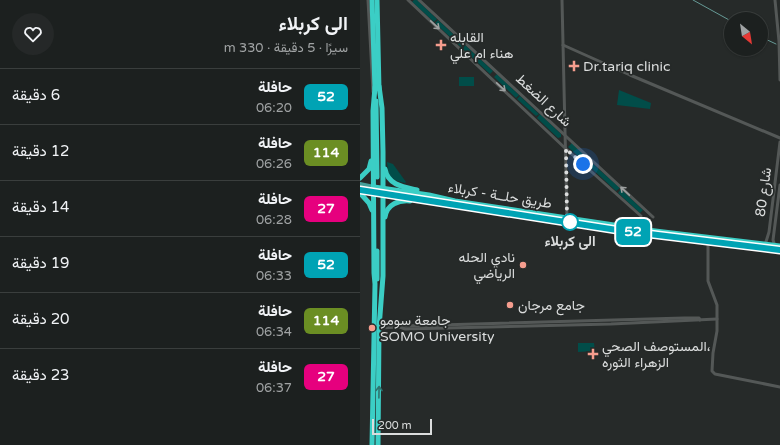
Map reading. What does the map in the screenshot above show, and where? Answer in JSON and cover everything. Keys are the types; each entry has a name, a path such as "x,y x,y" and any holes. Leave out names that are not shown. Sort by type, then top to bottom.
{"highway":[{"path":"372,0 378,107 379,272 382,284"},
{"path":"376,0 377,86 382,108 385,172 390,180 401,186 429,195"},
{"path":"377,86 373,102 373,166 376,422 378,445"},
{"path":"360,178 369,169 373,152"},
{"path":"376,411 379,328 383,276 383,152"},
{"path":"373,166 374,169 378,170 382,166"},
{"name":"طريق حلــة - كربلاء","path":"374,187 614,227"},
{"name":"طريق حلــة - كربلاء","path":"374,193 614,227 778,246"},
{"path":"360,194 371,206 374,227"},
{"path":"383,228 386,212 394,203 407,200 433,201"},
{"path":"374,211 375,208 378,207 382,208 383,210"},
{"name":"طريق حلــة - كربلاء","path":"624,228 708,242 780,250"},
{"path":"375,284 379,272"},
{"path":"372,445 376,422"}],"main road":[{"name":"طريق حلــة - كربلاء","path":"360,184 374,187"},
{"name":"طريق حلــة - كربلاء","path":"360,190 374,193"}],"street":[{"path":"368,0 373,102"},
{"name":"شارع الضغط","path":"408,0 566,149 641,216"},
{"name":"شارع الضغط","path":"419,0 653,217"},
{"path":"562,0 567,218"},
{"path":"775,0 779,41 780,80"},
{"path":"563,45 780,138"},
{"path":"490,77 496,71"},
{"name":"شارع 80","path":"764,245 767,239 780,142"},
{"name":"شارع 80","path":"778,246 773,240 780,185"},
{"path":"767,239 770,241 773,240"},
{"path":"708,242 708,281 717,305 717,331 713,353 712,371 715,374 780,387"},
{"path":"379,328 684,318 699,318 700,320 717,319"}],"shaded area":[{"path":"417,0 437,19 434,22 412,2"},
{"path":"438,20 464,44 461,47 435,23"},
{"path":"465,45 493,71 490,74 463,49"},
{"path":"497,74 519,95 516,98 494,77"},
{"path":"459,77 474,77 474,86 459,86"},
{"path":"619,90 651,103 650,109 617,105"},
{"path":"520,96 539,114 536,116 517,99"},
{"path":"540,114 561,134 561,137 558,138 537,118"},
{"path":"572,143 592,162 589,166 568,147"},
{"path":"387,162 393,164 406,182 405,183 396,181 391,177 388,171"},
{"path":"593,164 620,188 616,191 590,167"},
{"path":"621,189 643,210 640,213 618,193"},
{"path":"578,343 594,343 595,351 578,352"}],"waterway":[{"path":"693,0 724,17"},
{"path":"768,40 776,44"}],"bus line":[{"name":"52","path":"360,190 617,230 780,250"}],"place":[{"name":"القابله هناء ام علي","path":"441,45"},
{"name":"Dr.tariq clinic","path":"574,66"},
{"name":"الى كربلاء","path":"570,222"},
{"name":"نادي الحله الرياضي","path":"523,265"},
{"name":"جامع مرجان","path":"510,305"},
{"name":"جامعة سومو SOMO University","path":"372,328"},
{"name":"المستوصف الصحي، الزهراء الثوره","path":"593,354"}],"route":[{"path":"570,222 567,218 566,149 583,164"}]}
